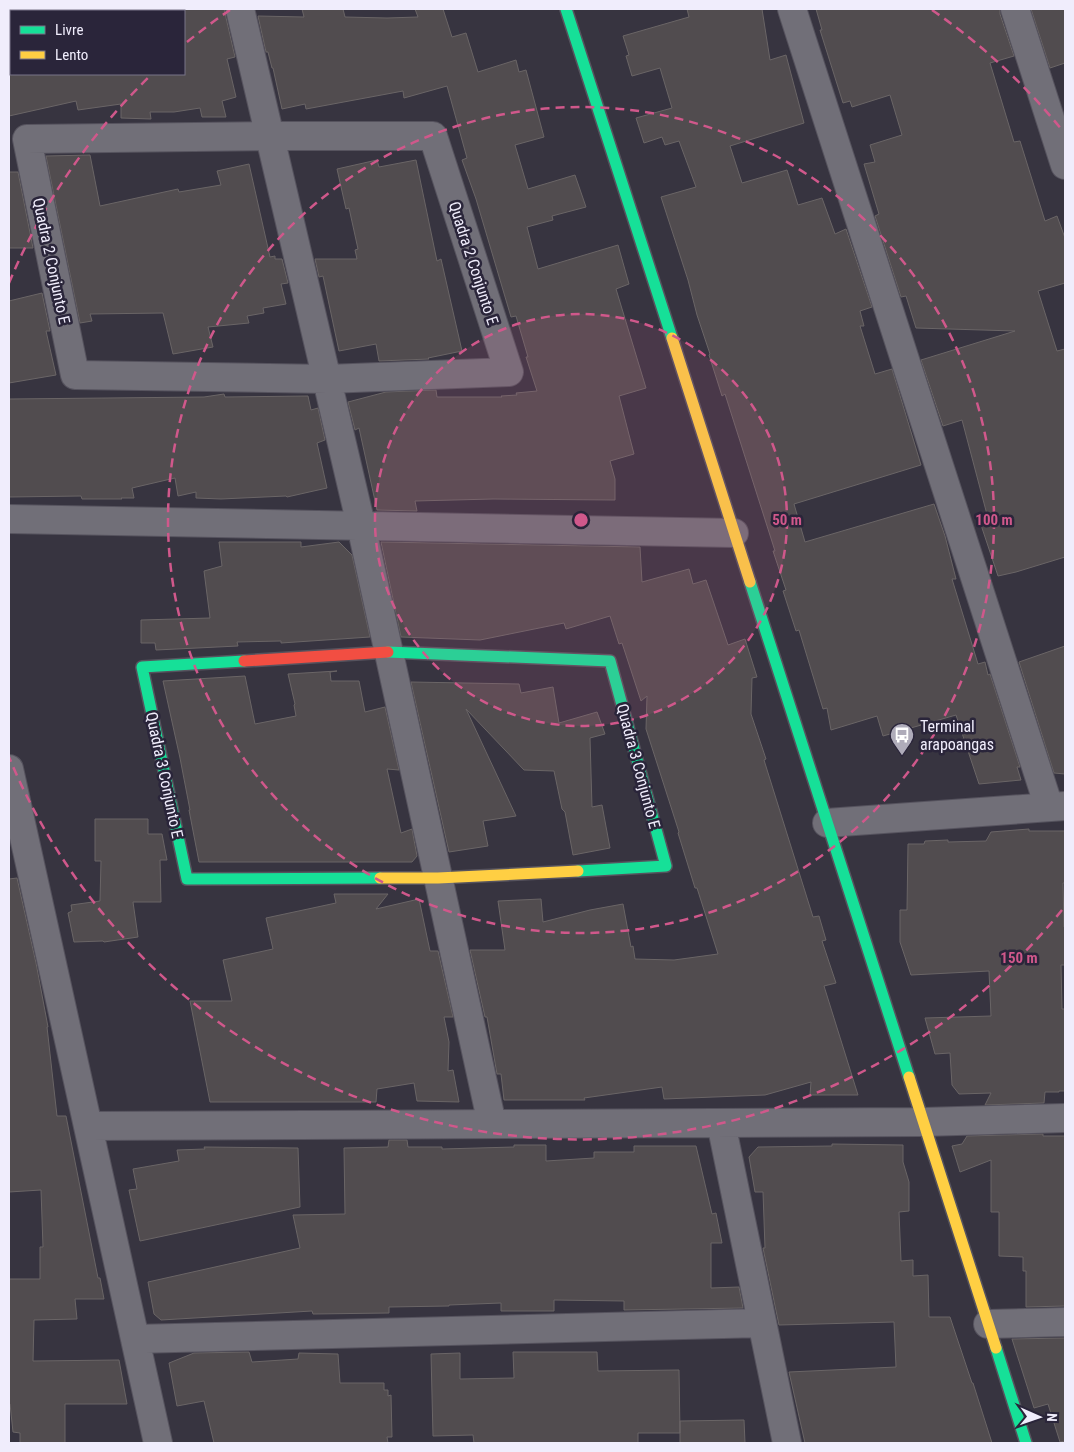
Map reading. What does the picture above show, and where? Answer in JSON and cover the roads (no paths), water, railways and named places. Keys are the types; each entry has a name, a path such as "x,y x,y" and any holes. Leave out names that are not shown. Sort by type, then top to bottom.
{"street":[{"path":"240,9 361,526 492,1124"},
{"path":"566,9 1026,1443"},
{"path":"792,9 1057,807 827,823"},
{"path":"1015,9 1065,165"},
{"name":"Quadra 2 Conjunto E","path":"270,136 433,136 509,372 327,379 76,375 27,139 270,136"},
{"path":"9,519 734,533"},
{"name":"Quadra 3 Conjunto E","path":"388,652 610,661 666,866 438,878 187,879 142,667 388,652"},
{"path":"9,769 158,1443"},
{"path":"88,1126 923,1122 1065,1118"},
{"path":"721,1123 787,1443"},
{"path":"988,1324 1065,1322"},
{"path":"134,1339 762,1323"}],"place":[{"name":"Terminal arapoangas","path":"902,756"}]}
